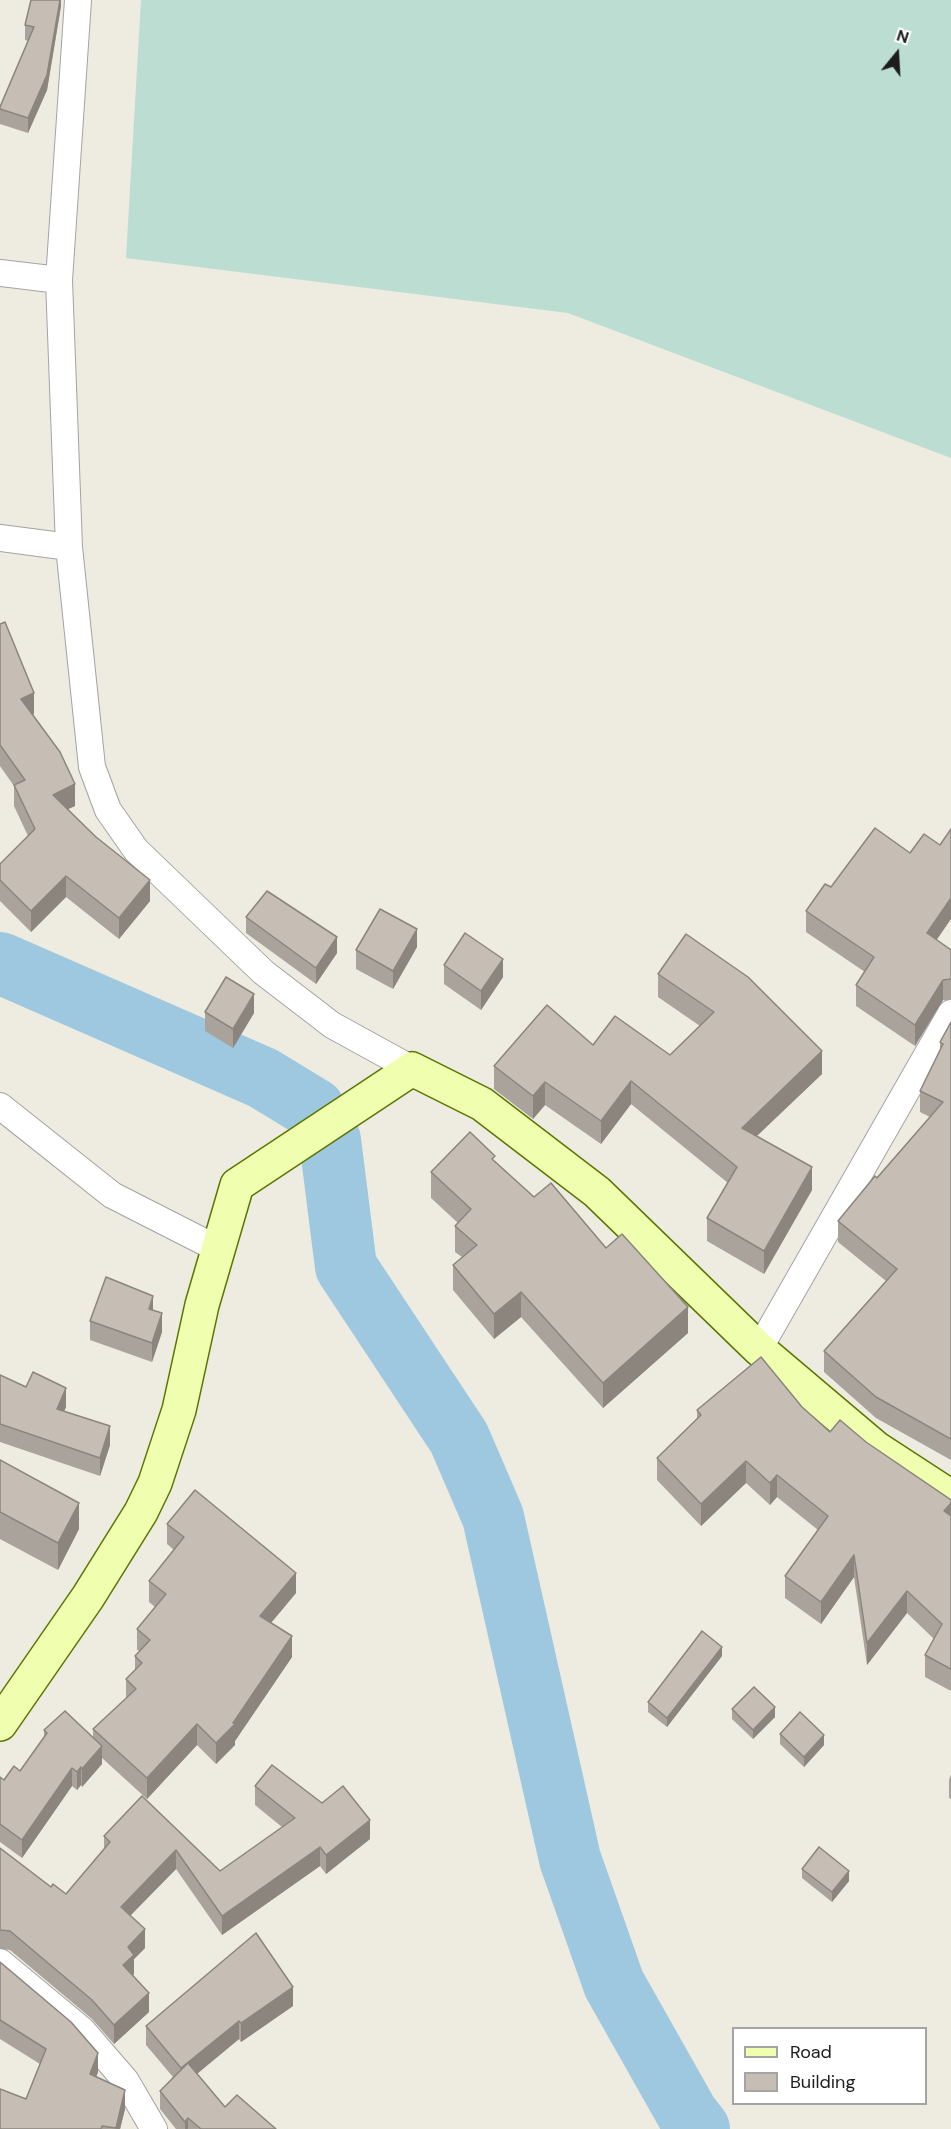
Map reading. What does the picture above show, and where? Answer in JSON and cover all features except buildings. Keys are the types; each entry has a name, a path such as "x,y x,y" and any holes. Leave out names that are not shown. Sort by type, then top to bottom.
{"street":[{"path":"78,0 59,280 69,547 92,766 108,810 136,850 263,972 332,1025 482,1104 597,1192 759,1348 876,1448 951,1497"},
{"path":"0,273 59,280"},
{"path":"0,538 69,547"},
{"path":"759,1348 951,1013"},
{"path":"0,1724 88,1598 141,1512 155,1483 179,1410 202,1305 220,1250 237,1185 412,1069"},
{"path":"0,1106 112,1195 220,1250"},
{"path":"0,1962 82,2030 126,2081 153,2129"}],"shaded area":[{"path":"141,0 951,0 951,458 568,313 126,258"}],"waterway":[{"path":"0,963 263,1078 314,1109 330,1140 346,1267 459,1438 493,1517 570,1859 614,1984 688,2115 699,2129"}]}
